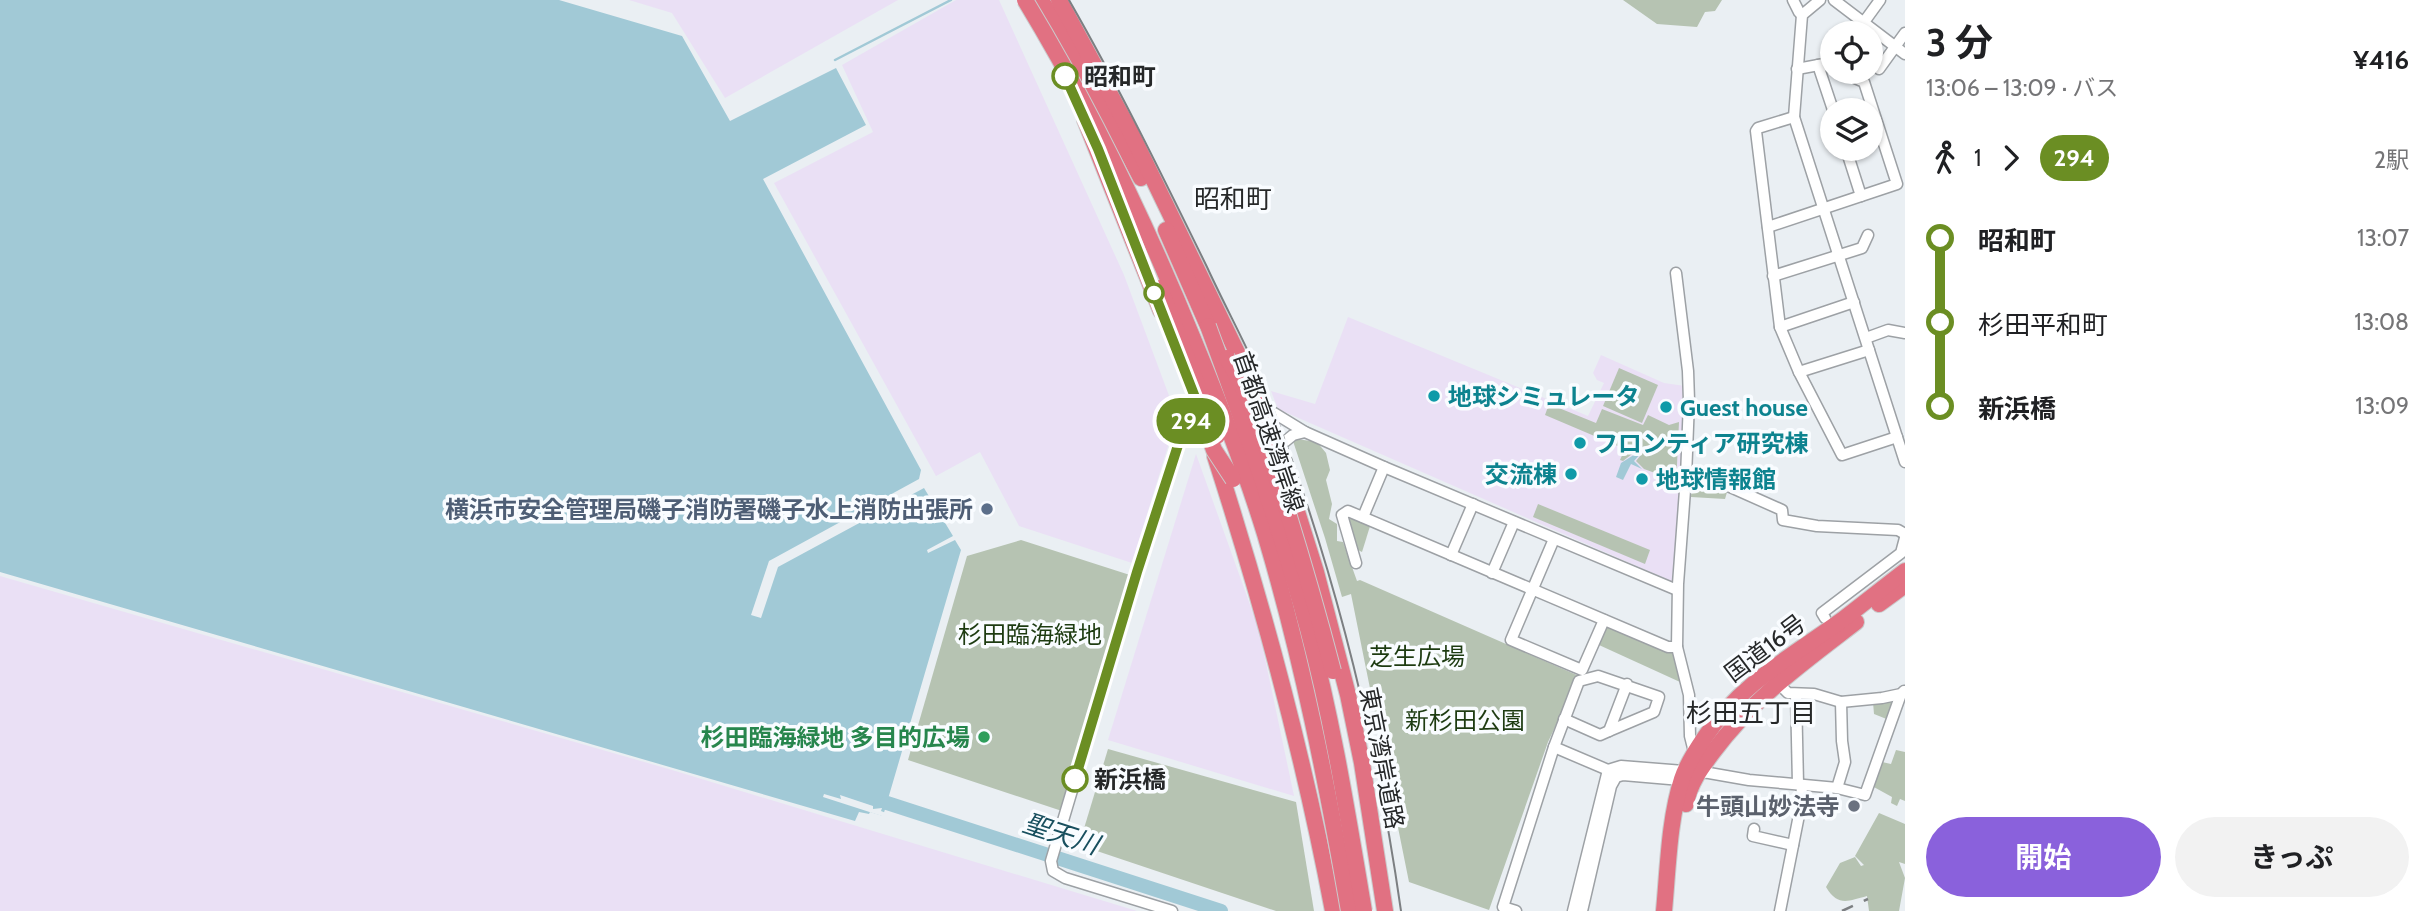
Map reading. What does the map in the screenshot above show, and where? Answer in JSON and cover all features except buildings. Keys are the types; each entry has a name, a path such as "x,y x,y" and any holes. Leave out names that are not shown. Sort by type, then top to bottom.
{"highway":[{"name":"首都高速湾岸線","path":"1024,0 1101,135 1131,195 1216,395 1265,533 1293,636 1317,738 1349,911"},
{"path":"1024,0 1076,100 1202,415 1257,590 1300,758 1333,911"},
{"name":"首都高速湾岸線","path":"1041,0 1133,162 1168,232 1208,326 1270,501 1308,632 1332,734 1364,911"},
{"name":"東京湾岸道路","path":"1059,0 1130,131 1247,373 1277,447 1302,523 1333,636 1362,763 1385,911"},
{"path":"1072,83 1179,337 1233,479 1274,614 1298,710 1301,727 1300,758"},
{"path":"1208,326 1240,379 1271,460 1304,564 1372,824"},
{"name":"国道16号","path":"1673,911 1688,774 1737,721 1778,683 1899,589 1905,571"},
{"name":"国道16号","path":"1664,911 1688,774 1694,754 1716,720 1747,687 1841,620 1899,589"}],"street":[{"path":"1793,0 1802,15"},
{"path":"1820,0 1802,15 1794,117 1905,461"},
{"path":"1833,0 1863,21"},
{"path":"1865,21 1880,0"},
{"path":"1883,64 1905,33"},
{"path":"1883,37 1905,54"},
{"path":"1797,69 1818,65 1829,98"},
{"path":"1768,227 1897,184 1865,84"},
{"path":"1794,117 1758,128 1756,131 1780,327 1799,372 1842,455 1897,437"},
{"path":"1850,161 1861,196"},
{"path":"1773,276 1862,248 1868,235"},
{"path":"1676,273 1688,371 1686,477 1677,590 1676,647 1689,695 1690,736 1694,754"},
{"path":"1780,327 1854,302"},
{"path":"1866,338 1888,330 1905,333"},
{"path":"1799,372 1870,350"},
{"path":"1172,911 1065,878 1054,871 1051,861 1137,572 1181,436 1188,424 1202,415 1262,408 1304,432 1677,590"},
{"path":"1277,447 1288,438 1304,432"},
{"path":"1363,517 1384,467"},
{"path":"1686,477 1719,482 1782,510 1783,520 1794,523 1898,530 1905,536 1900,553 1822,613 1825,618"},
{"path":"1451,555 1473,504"},
{"path":"1356,563 1342,515 1348,511 1668,647 1676,647"},
{"path":"1492,572 1514,522"},
{"path":"1553,539 1511,640 1582,670 1604,620"},
{"path":"1516,911 1503,907 1554,747 1564,719 1579,681 1598,676 1659,697 1654,712 1600,735 1564,719"},
{"path":"1778,683 1788,693 1814,694 1842,702 1863,701 1903,692"},
{"path":"1609,731 1627,684"},
{"path":"1554,747 1612,773 1623,775 1688,774 1838,788 1865,795 1903,692"},
{"path":"1780,911 1801,805 1796,694"},
{"path":"1838,788 1846,762 1842,741 1842,702"},
{"path":"1573,911 1602,784 1612,773"},
{"path":"1582,911 1612,773"},
{"path":"1754,829 1753,836 1793,845"}],"shaded area":[{"path":"629,0 898,0 725,98 672,13"},
{"path":"956,0 999,0 1124,275 1177,417 1132,563 1019,526 980,452 936,476 774,183 873,132 842,65"},
{"path":"1348,317 1588,416 1604,383 1597,380 1593,373 1601,355 1664,383 1685,386 1678,584 1278,409 1271,391 1315,404"},
{"path":"1196,454 1259,630 1294,796 1108,740"},
{"path":"0,576 672,770 1137,911 0,911"}],"green space":[{"path":"1623,0 1722,0 1715,11 1705,12 1697,27 1657,24"},
{"path":"1619,368 1658,385 1642,423 1603,406"},
{"path":"1549,404 1596,423 1602,409 1643,425 1648,415 1669,425 1679,422 1676,486 1665,482 1666,477 1644,469 1636,461 1645,450 1640,448 1623,461 1620,460 1625,449 1545,415"},
{"name":"新杉田公園","path":"1297,439 1317,442 1326,453 1330,470 1326,480 1332,504 1329,519 1337,524 1337,541 1343,542 1357,581 1579,676 1548,742 1489,910 1409,882 1351,594 1342,597 1293,441"},
{"path":"1692,483 1711,484 1728,489 1725,499 1691,497"},
{"path":"1538,504 1650,550 1645,564 1533,517"},
{"path":"1351,513 1371,523 1362,552 1354,548 1343,519"},
{"name":"杉田臨海緑地","path":"1021,540 1133,576 1062,811 908,760 967,556"},
{"path":"1606,623 1673,651 1680,682 1599,645"},
{"path":"1896,698 1889,720 1874,714 1873,702"},
{"path":"1108,749 1296,802 1314,911 1276,911 1079,845"},
{"path":"1896,750 1905,752 1905,801 1900,799 1897,806 1891,803 1892,797 1872,786 1882,762 1891,764"},
{"path":"1879,813 1905,824 1905,864 1899,862 1905,878 1899,911 1869,911 1867,896 1849,901 1839,900 1826,887 1840,863 1855,857 1861,866 1864,865 1855,856"}],"water":[{"path":"0,0 559,0 682,36 730,121 836,68 866,125 763,179 921,470 919,479 769,561 751,615 761,618 778,567 924,488 953,536 927,550 928,553 955,540 961,550 883,816 859,812 855,821 0,572"},
{"path":"1643,451 1634,461 1642,469 1631,464 1623,480 1616,477 1621,463"}],"pier":[{"path":"824,794 841,799 840,795 873,806 873,809 882,808 881,811 886,813 885,817 823,797"}],"waterway":[{"path":"835,60 951,0"},
{"name":"聖天川","path":"887,803 1221,911"}],"tram line":[{"path":"1069,0 1157,166 1251,357 1274,411 1335,595 1380,784 1401,911"}],"railway":[{"path":"1842,911 1868,899"}],"bus line":[{"name":"294","path":"1065,76 1098,149 1202,415 1183,430 1075,779"}],"place":[{"name":"昭和町","path":"1065,76"},
{"name":"地球シミュレータ","path":"1434,396"},
{"name":"Guest house","path":"1666,407"},
{"name":"フロンティア研究棟","path":"1580,443"},
{"name":"交流棟","path":"1571,474"},
{"name":"地球情報館","path":"1642,479"},
{"name":"横浜市安全管理局磯子消防署磯子水上消防出張所","path":"987,509"},
{"name":"杉田臨海緑地 多目的広場","path":"984,737"},
{"name":"新浜橋","path":"1075,779"},
{"name":"牛頭山妙法寺","path":"1854,806"}],"district":[{"name":"昭和町","path":"1233,199"},
{"name":"杉田五丁目","path":"1751,713"}],"park label":[{"name":"芝生広場","path":"1417,656"}]}
